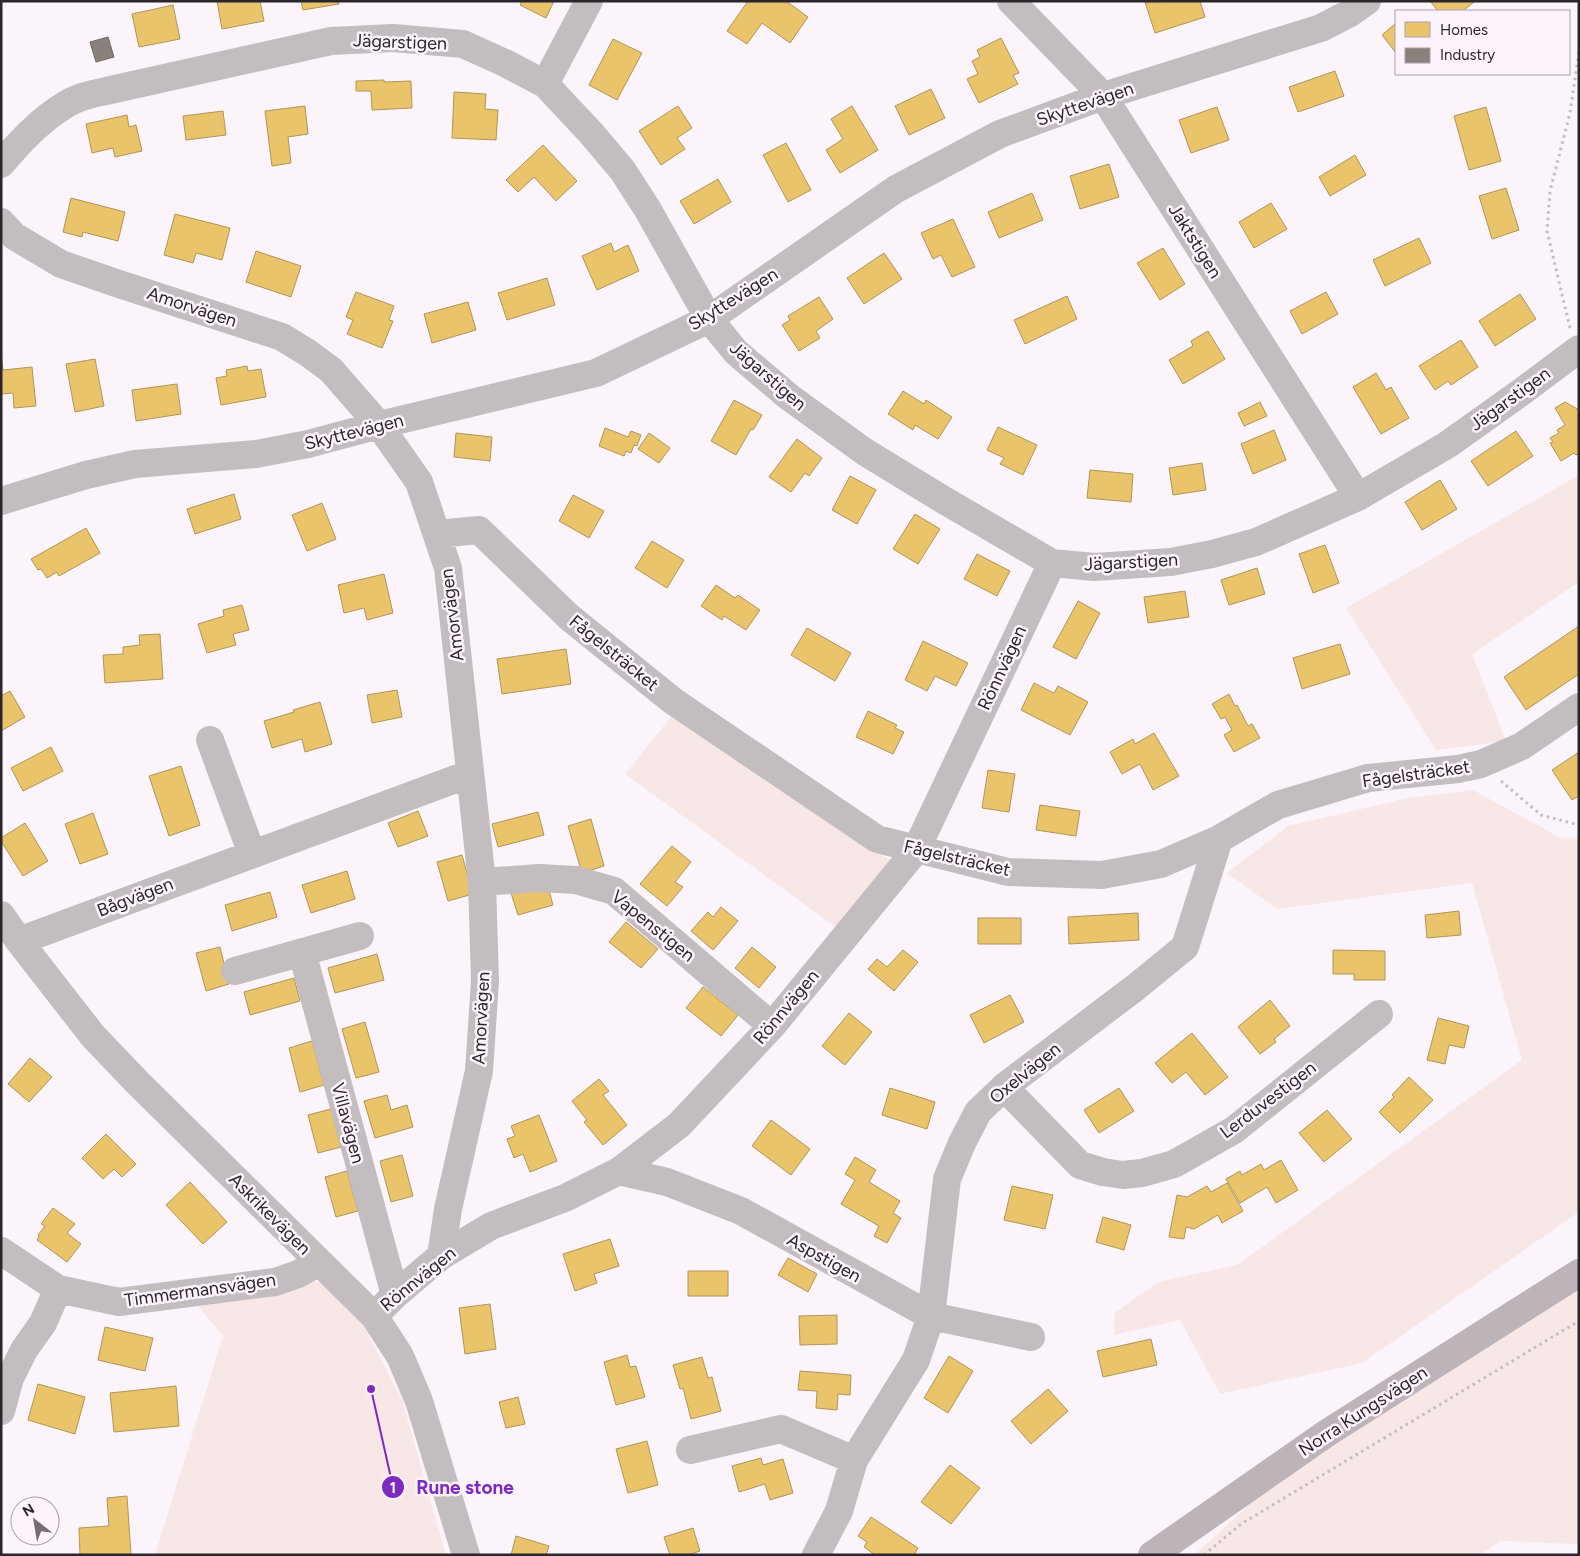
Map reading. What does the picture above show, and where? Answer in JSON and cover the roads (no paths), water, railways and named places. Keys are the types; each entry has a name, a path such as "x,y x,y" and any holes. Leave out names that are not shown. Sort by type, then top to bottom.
{"main road":[{"name":"Norra Kungsvägen","path":"1152,1555 1327,1432 1579,1272"}],"street":[{"path":"545,84 589,1"},
{"name":"Jaktstigen","path":"1011,1 1103,96 1358,496"},
{"name":"Skyttevägen","path":"1,501 86,475 135,464 256,454 308,444 596,373 709,319 896,189 1000,134 1103,96 1321,28 1350,13 1367,1"},
{"name":"Jägarstigen","path":"1,164 44,120 66,104 85,96 331,41 393,38 463,44 545,84 591,133 623,171 648,210 709,319 736,352 789,397 865,452 942,500 1052,563 1094,567 1171,562 1212,554 1256,542 1358,496 1447,445 1577,350"},
{"name":"Amorvägen","path":"1,222 14,236 62,264 282,336 331,370 380,425 419,482 448,568 482,882 485,981 479,1071 448,1209 442,1256"},
{"name":"Fågelsträcket","path":"437,534 479,530 569,617 673,701 877,839 1008,872 1102,875 1161,864 1219,839 1278,805 1368,778 1458,769 1481,764 1522,746 1579,707"},
{"name":"Rönnvägen","path":"374,1316 395,1295 442,1256 491,1226 565,1198 619,1171 679,1125 772,1026 916,850 1052,563"},
{"path":"210,740 252,854"},
{"name":"Bågvägen","path":"19,942 470,774"},
{"name":"Oxelvägen","path":"816,1555 839,1511 854,1460 916,1360 931,1316 947,1179 962,1143 978,1112 1004,1087 1136,987 1185,947 1219,839"},
{"name":"Vapenstigen","path":"482,882 538,878 576,880 614,891 772,1026"},
{"name":"Askrikevägen","path":"1,915 19,942 93,1036 374,1316 400,1356 419,1401 466,1555"},
{"path":"235,971 360,936"},
{"name":"Villavägen","path":"302,952 395,1295"},
{"name":"Lerduvestigen","path":"1004,1087 1080,1165 1103,1172 1123,1175 1142,1173 1174,1164 1234,1130 1378,1014"},
{"name":"Aspstigen","path":"619,1171 667,1182 741,1212 931,1316 1031,1337"},
{"name":"Timmermansvägen","path":"1,1251 58,1289 119,1302 275,1282 298,1274 319,1262"},
{"path":"1,1411 10,1378 24,1350 43,1323 58,1289"},
{"path":"690,1450 781,1429 854,1460"}],"place":[{"name":"Rune stone","path":"371,1389"}]}
